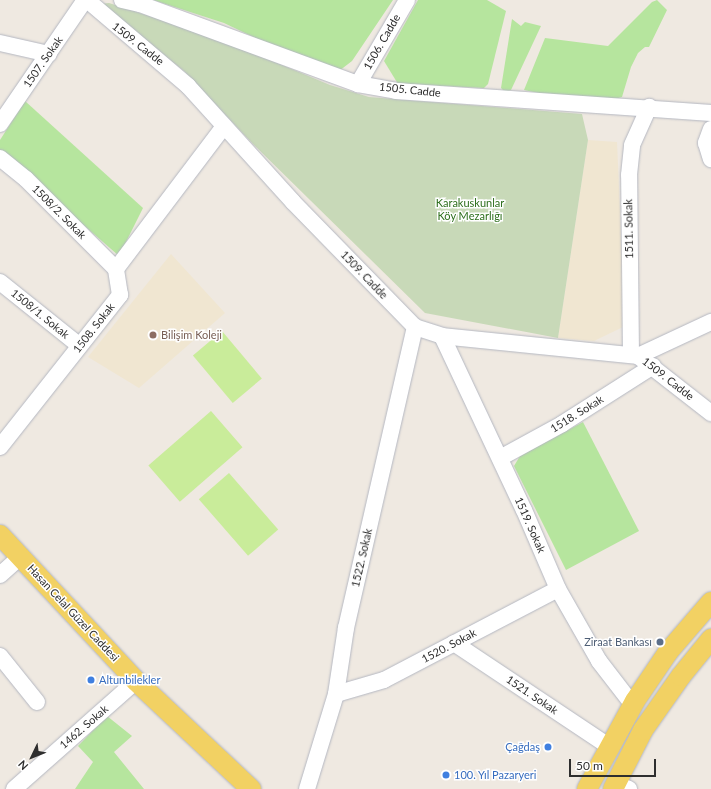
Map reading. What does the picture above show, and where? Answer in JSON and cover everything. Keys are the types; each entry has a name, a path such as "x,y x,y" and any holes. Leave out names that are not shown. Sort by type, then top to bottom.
{"main road":[{"name":"Hasan Celal Güzel Caddesi","path":"0,534 136,681 251,789"},
{"path":"587,789 633,705 668,652 711,602"},
{"path":"619,787 643,730 681,676 711,639"}],"street":[{"name":"1507. Sokak","path":"0,124 86,0"},
{"name":"1509. Cadde","path":"86,0 175,74 293,202 415,327 442,336 634,355 653,366 711,413"},
{"name":"1505. Cadde","path":"122,0 161,12 358,84 396,90 711,113"},
{"name":"1506. Cadde","path":"358,84 407,0"},
{"path":"0,43 48,54"},
{"name":"1511. Sokak","path":"634,355 629,175 632,145 649,108"},
{"path":"116,269 224,126"},
{"path":"711,129 706,143 711,159"},
{"name":"1508/2. Sokak","path":"0,158 26,179 116,269"},
{"name":"1508. Sokak","path":"0,446 120,295 116,269"},
{"name":"1508/1. Sokak","path":"0,282 80,346"},
{"path":"634,355 711,322"},
{"name":"1522. Sokak","path":"308,789 336,694 346,628 415,327"},
{"name":"1519. Sokak","path":"442,336 500,458 558,589 600,661 633,705"},
{"name":"1518. Sokak","path":"500,458 562,424 653,366"},
{"path":"0,575 20,557"},
{"name":"1520. Sokak","path":"336,694 384,680 558,589"},
{"name":"1521. Sokak","path":"454,643 610,747"},
{"path":"0,656 37,702"},
{"name":"1462. Sokak","path":"14,789 136,681"}],"shaded area":[{"path":"588,140 617,142 625,326 594,341 558,338"},
{"name":"Bilişim Koleji","path":"171,254 225,313 139,388 88,357"}],"green space":[{"path":"153,0 393,0 352,61 339,71 266,43 224,23"},
{"path":"418,0 487,0 506,11 488,84 484,88 398,84 384,61"},
{"path":"657,0 667,10 649,47 645,47 638,53 631,67 622,97 615,99 553,96 524,90 545,38 608,46 652,2"},
{"name":"Karakuskunlar Köy Mezarlığı","path":"109,3 220,39 330,85 369,97 582,114 588,140 558,338 425,313 251,142 184,71 99,4"},
{"path":"512,19 521,26 525,22 541,26 511,90 505,92 501,88"},
{"path":"25,101 143,208 119,256 0,152 0,140"},
{"path":"222,331 262,378 233,403 193,355"},
{"path":"211,411 242,447 180,502 148,465"},
{"path":"583,422 639,531 566,570 514,466 520,456"},
{"path":"229,473 278,530 248,556 199,499"},
{"path":"107,716 132,736 114,752 144,789 75,789 93,762 78,746"}],"place":[{"name":"Bilişim Koleji","path":"153,335"},
{"name":"Ziraat Bankası","path":"660,642"},
{"name":"Altunbilekler","path":"91,680"},
{"name":"Çağdaş","path":"548,747"},
{"name":"100. Yıl Pazaryeri","path":"446,775"}]}
